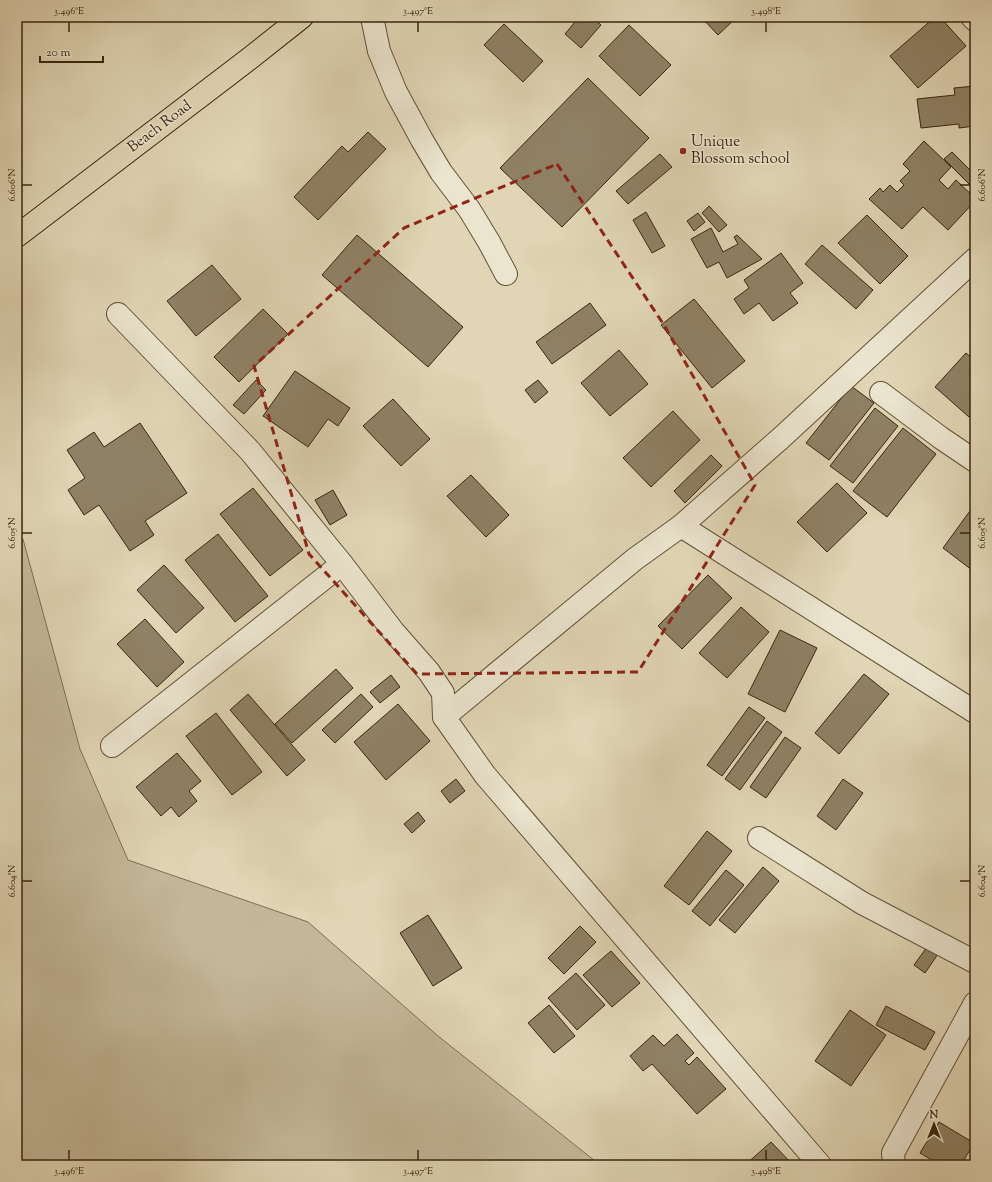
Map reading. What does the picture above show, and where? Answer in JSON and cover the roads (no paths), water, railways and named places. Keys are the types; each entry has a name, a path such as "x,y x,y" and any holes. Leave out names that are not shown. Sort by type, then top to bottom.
{"main road":[{"name":"Beach Road","path":"17,236 302,17"}],"street":[{"path":"372,17 379,51 396,92 441,172 469,209 490,242 506,274"},
{"path":"972,17 975,20"},
{"path":"444,717 635,559 681,526 781,438 975,259"},
{"path":"118,314 250,451 342,564 393,631 429,672 444,693 444,717 485,774 820,1165"},
{"path":"881,393 975,461"},
{"path":"681,526 975,712"},
{"path":"112,746 342,564"},
{"path":"759,838 862,903 975,962"},
{"path":"894,1165 893,1153 975,1003"}],"place":[{"name":"Unique Blossom school","path":"683,151"}]}
